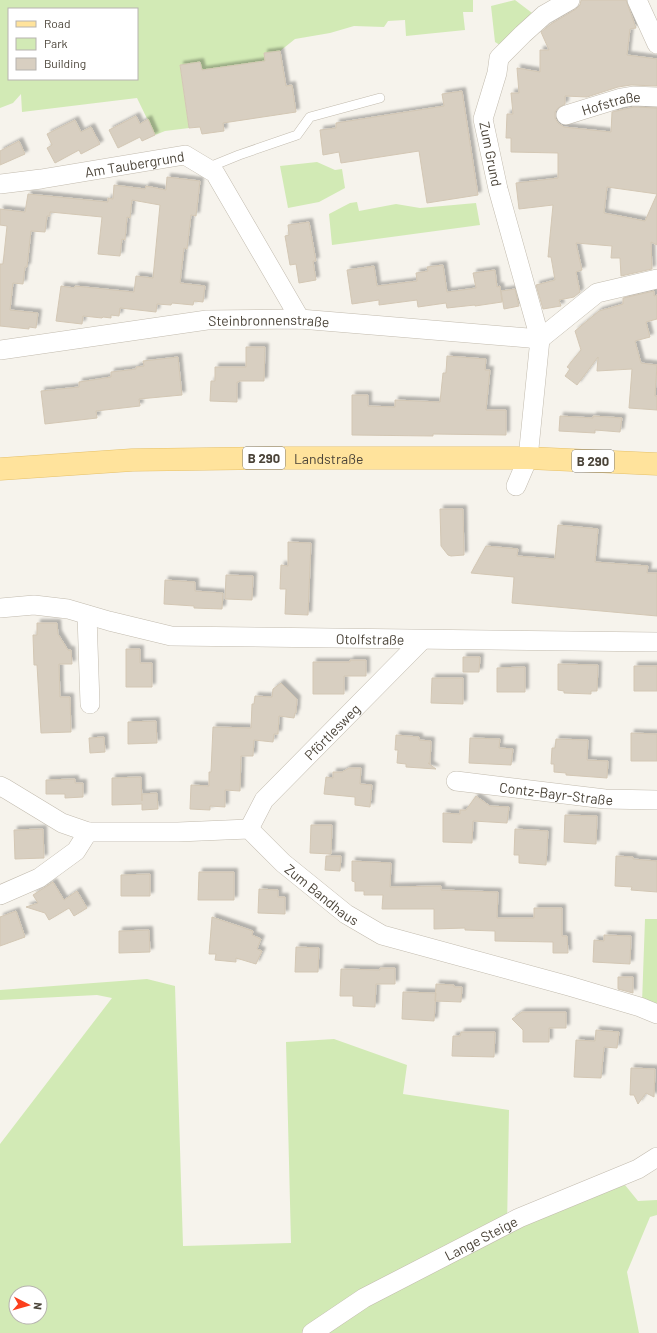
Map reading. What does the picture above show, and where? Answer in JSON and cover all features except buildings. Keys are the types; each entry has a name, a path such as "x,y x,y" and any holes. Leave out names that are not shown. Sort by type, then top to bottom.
{"main road":[{"name":"Landstraße","path":"0,468 132,460 268,458 528,458 657,464"}],"street":[{"name":"Zum Grund","path":"540,339 498,189 483,119 497,73 499,58 544,15 570,0"},
{"path":"637,0 657,44"},
{"name":"Hofstraße","path":"566,114 621,98 634,96 657,97"},
{"name":"Am Taubergrund","path":"0,184 41,179 185,155 215,173 300,319"},
{"path":"516,486 528,458 540,339 596,293 657,279"},
{"name":"Steinbronnenstraße","path":"0,350 207,320 300,319 540,339"},
{"name":"Otolfstraße","path":"0,608 34,605 68,609 171,636 657,642"},
{"path":"87,615 90,704"},
{"name":"Pförtlesweg","path":"249,829 264,800 422,640"},
{"name":"Contz-Bayr-Straße","path":"456,781 605,800 657,800"},
{"path":"0,786 6,788 62,823 88,832 178,832 249,829"},
{"name":"Zum Bandhaus","path":"249,829 283,863 346,914 382,934 569,986 640,1007 657,1014"},
{"path":"0,895 39,878 76,851 88,832"},
{"name":"Lange Steige","path":"312,1333 364,1298 513,1221 638,1169 657,1157"}],"lane":[{"path":"207,168 239,155 297,136 310,117 380,98"}],"green space":[{"path":"0,0 473,0 473,12 463,12 465,30 406,36 405,20 388,21 384,27 354,26 330,33 295,39 280,51 264,53 265,61 202,70 200,62 180,65 189,128 165,131 155,135 137,98 22,112 21,94 13,103 0,108"},
{"path":"515,0 540,19 508,50 495,42 491,6"},
{"path":"317,162 335,170 342,169 345,188 319,202 288,208 280,166"},
{"path":"357,202 359,211 396,204 420,208 476,203 480,225 332,245 329,214 350,203"},
{"path":"645,919 657,919 657,1009 642,1003"},
{"path":"147,979 175,986 183,1246 291,1243 286,1042 334,1039 407,1065 403,1094 509,1110 507,1228 538,1214 625,1185 638,1201 657,1200 657,1215 650,1217 627,1272 639,1333 0,1333 0,1144 112,998 97,995 0,1000 0,990"}]}
